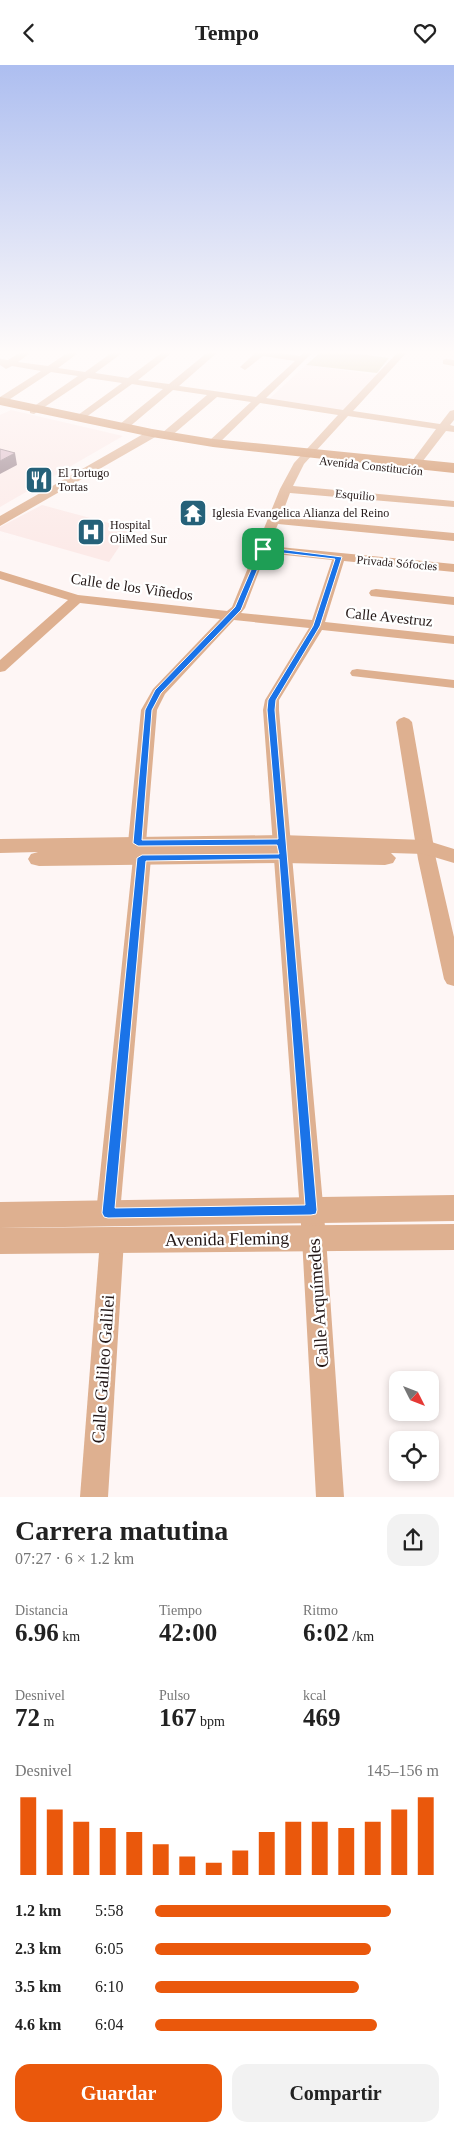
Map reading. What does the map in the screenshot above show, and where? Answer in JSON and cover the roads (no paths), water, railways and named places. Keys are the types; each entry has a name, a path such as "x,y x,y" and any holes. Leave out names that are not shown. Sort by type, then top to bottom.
{"main road":[{"name":"Avenida Constitución","path":"72,418 231,452 454,468"},
{"name":"Avenida Constitución","path":"85,418 144,433 454,475"}],"street":[{"path":"144,433 153,418"},
{"path":"2,517 172,418"},
{"path":"213,443 239,418"},
{"path":"231,617 238,608 298,463 342,418"},
{"path":"378,418 449,429"},
{"path":"415,464 449,429"},
{"name":"Esquilio","path":"286,489 454,504"},
{"path":"274,520 454,537"},
{"name":"Privada Sófocles","path":"263,549 454,568"},
{"name":"Calle Arquímedes","path":"330,1497 312,1224 271,710 272,700 317,626 339,557"},
{"name":"Calle de los Viñedos","path":"0,575 77,599 231,617"},
{"path":"376,593 454,601"},
{"path":"0,667 77,599"},
{"name":"Calle Avestruz","path":"231,617 454,640"},
{"name":"Calle Galileo Galilei","path":"94,1497 110,1227 140,850 149,710 158,692 231,617"},
{"path":"357,673 454,683"},
{"path":"404,722 426,853 454,979"},
{"path":"0,846 140,850 282,849 426,853 452,856"},
{"path":"0,859 140,850"},
{"name":"Avenida Fleming","path":"0,1241 110,1227 312,1224 454,1208"},
{"name":"Avenida Fleming","path":"0,1215 110,1227"},
{"name":"Avenida Fleming","path":"312,1224 454,1237"}],"place":[{"name":"El Tortugo Tortas","path":"39,480"},
{"name":"Iglesia Evangelica Alianza del Reino","path":"193,513"},
{"name":"Hospital OliMed Sur","path":"91,532"}]}
